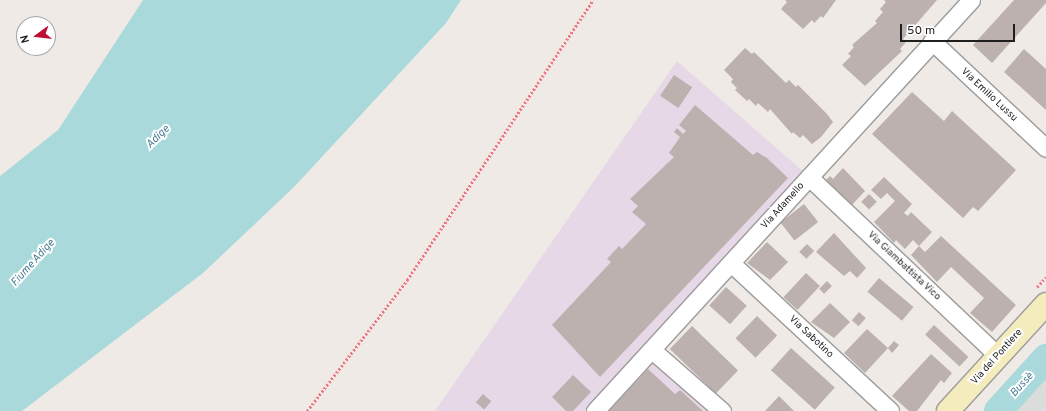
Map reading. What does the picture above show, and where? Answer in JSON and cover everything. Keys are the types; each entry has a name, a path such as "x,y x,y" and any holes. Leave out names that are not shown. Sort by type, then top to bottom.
{"main road":[{"name":"Via del Pontiere","path":"948,411 1046,304"}],"street":[{"name":"Via Adamello","path":"595,411 971,0"},
{"name":"Via Emilio Lussu","path":"932,41 1046,148"},
{"name":"Via Giambattista Vico","path":"809,177 998,356"},
{"name":"Via Sabotino","path":"731,263 890,411"},
{"path":"652,350 722,411"}],"path":[{"path":"307,411 407,280 593,0"}],"shaded area":[{"path":"677,61 805,173 643,345 714,411 435,411"},
{"path":"1046,375 1046,411 1013,411"}],"water":[{"path":"143,0 461,0 446,23 294,187 203,273 22,411 0,411 0,176 58,130"}],"building":[{"path":"785,0 836,0 823,18 821,16 814,23 812,20 803,29 781,9 787,2"},
{"path":"884,0 937,0 903,39 906,42 900,49 902,51 865,86 842,65 851,56 848,54 854,47 852,45 877,23 875,21 883,12 880,9 886,2"},
{"path":"1014,0 1046,0 1046,3 992,63 973,45"},
{"path":"745,48 752,54 754,52 786,83 789,80 796,87 798,85 833,122 821,137 812,144 803,135 800,138 793,132 792,134 770,109 768,112 758,103 756,106 749,99 747,101 735,90 737,88 731,82 733,79 724,70"},
{"path":"1024,49 1046,69 1046,110 1004,72"},
{"path":"674,75 692,87 678,108 660,96"},
{"path":"912,92 944,121 952,111 1016,170 978,211 973,207 963,218 872,134"},
{"path":"695,105 753,155 757,152 767,158 788,178 600,377 552,325 611,262 607,259 619,246 622,249 646,224 632,212 638,206 630,199 674,157 669,153 680,137 674,132 677,128 683,134 686,131 679,125"},
{"path":"843,168 865,191 849,208 823,183 830,176 833,179"},
{"path":"884,177 912,204 904,213 908,216 911,212 932,232 919,246 913,240 905,249 896,240 894,243 874,222 895,201 887,193 881,199 871,190"},
{"path":"869,194 877,202 869,210 861,202"},
{"path":"804,204 818,222 795,241 780,222"},
{"path":"834,233 866,268 857,278 850,271 844,276 816,252"},
{"path":"941,236 1016,305 992,332 970,313 984,298 951,267 937,282 911,255 919,246 925,252"},
{"path":"767,242 788,262 770,280 747,263"},
{"path":"807,244 814,251 806,259 799,252"},
{"path":"806,273 820,286 797,310 783,297"},
{"path":"879,278 913,307 902,321 867,292"},
{"path":"827,281 832,286 824,294 819,289"},
{"path":"726,287 747,306 730,324 709,306"},
{"path":"830,303 850,322 834,338 811,322"},
{"path":"859,312 866,318 859,326 852,320"},
{"path":"757,316 777,335 756,358 735,338"},
{"path":"934,325 968,357 960,367 925,335"},
{"path":"692,326 738,370 716,393 670,349"},
{"path":"867,329 888,348 865,373 844,353"},
{"path":"894,341 899,345 892,353 888,348"},
{"path":"791,348 835,387 815,410 771,370"},
{"path":"931,354 952,373 944,383 941,380 917,411 909,411 892,396"},
{"path":"648,369 675,394 680,390 703,411 609,411"},
{"path":"573,375 591,392 573,411 566,411 552,397"},
{"path":"483,394 491,401 484,410 476,402"},
{"path":"779,396 794,411 765,411"}],"waterway":[{"name":"Bussè","path":"998,411 1046,358"}],"water label":[{"name":"Adige","path":"158,137"},
{"name":"Fiume Adige","path":"33,263"}]}
